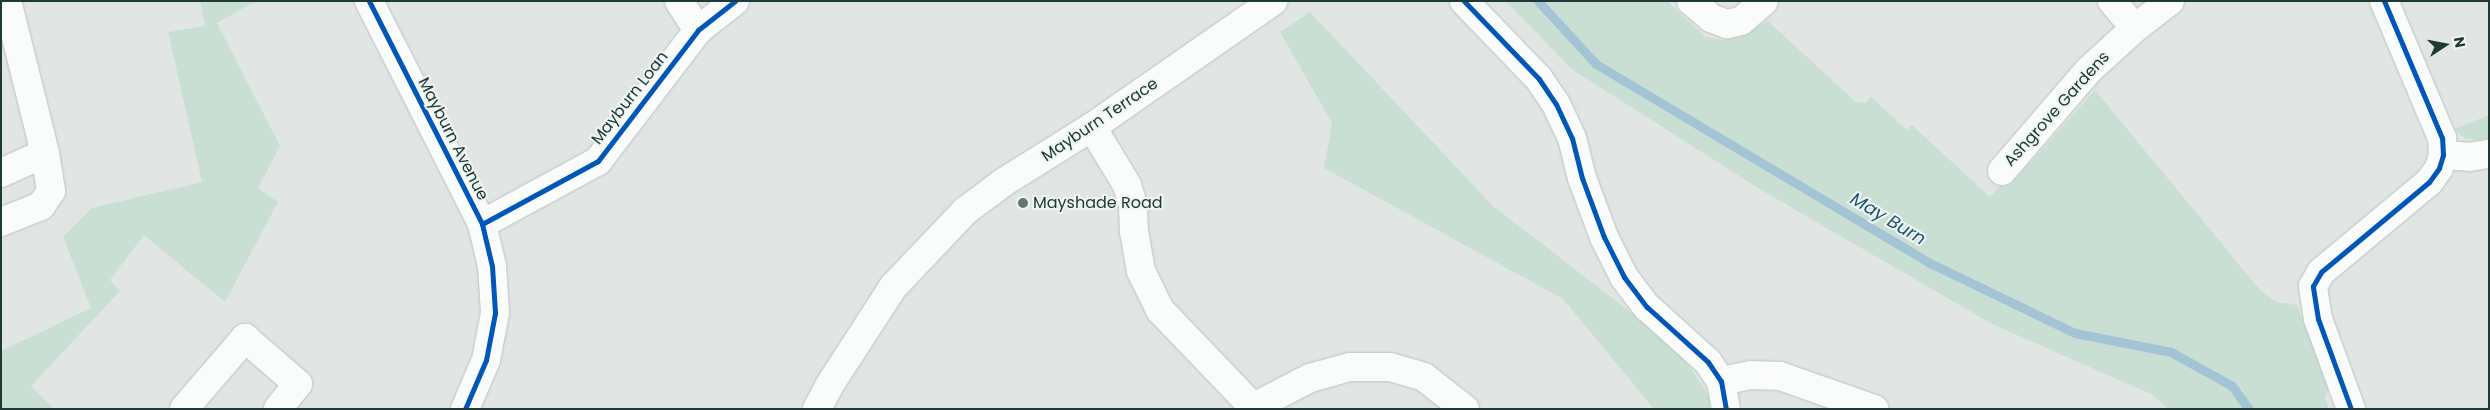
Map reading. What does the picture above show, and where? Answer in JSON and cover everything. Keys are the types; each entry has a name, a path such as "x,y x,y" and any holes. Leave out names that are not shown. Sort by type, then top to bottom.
{"street":[{"path":"1,222 40,206 52,191 45,153 7,1"},
{"name":"Mayburn Avenue","path":"369,1 482,224 492,266 495,313 486,360 465,409"},
{"path":"679,1 698,30"},
{"name":"Mayburn Loan","path":"482,224 598,161 698,30 735,1"},
{"name":"Mayburn Terrace","path":"817,409 829,386 893,287 965,211 1004,182 1092,127 1273,1"},
{"path":"1464,1 1540,79 1556,104 1572,138 1582,178 1604,238 1624,277 1647,307 1708,362 1721,381 1726,409"},
{"path":"1691,1 1711,18 1727,24 1741,21 1764,1"},
{"path":"2112,1 2135,28"},
{"name":"Ashgrove Gardens","path":"2002,171 2089,70 2135,28 2170,1"},
{"path":"2351,409 2318,319 2313,286 2321,272 2430,182 2439,168 2443,155 2442,138 2384,1"},
{"path":"1092,127 1127,185 1133,205 1134,231 1140,271 1160,310 1255,408 1310,378 1350,367 1390,366 1424,377 1465,409"},
{"path":"1,172 45,153"},
{"path":"2443,155 2469,157 2489,154"},
{"path":"184,409 245,338 298,384 278,409"},
{"path":"1721,381 1751,375 1780,376 1874,409"}],"green space":[{"path":"200,1 256,1 217,23 280,146 258,188 278,202 225,302 144,235 110,280 120,291 31,386 54,409 1,409 1,351 91,308 63,237 92,208 202,182 168,32 205,26"},
{"path":"1505,1 1667,1 1705,37 1723,40 1740,37 1768,21 1856,102 1866,103 1871,97 1907,130 1912,125 1990,197 2004,181 2010,185 2095,90 2260,290 2276,302 2297,305 2329,386 2325,398 2329,409 2168,409 2153,395 1994,325 1761,190 1573,70"},
{"path":"1310,12 1493,206 1677,348 1713,402 1708,409 1654,409 1563,299 1324,168 1332,123 1280,32"},
{"path":"2489,115 2489,138 2477,140 2464,138 2454,129"}],"waterway":[{"name":"May Burn","path":"1538,1 1596,64 1932,264 2075,333 2171,352 2232,386 2249,409"}],"cycle path":[{"path":"369,1 482,224 492,266 495,313 486,360 465,409"},
{"path":"482,224 598,161 698,30 735,1"},
{"path":"1464,1 1539,79 1556,104 1572,138 1582,178 1604,237 1624,277 1647,307 1708,362 1721,381 1726,409"},
{"path":"2351,409 2318,319 2313,286 2321,272 2429,182 2439,168 2443,155 2442,138 2384,1"}],"place":[{"name":"Mayshade Road","path":"1023,203"}]}
